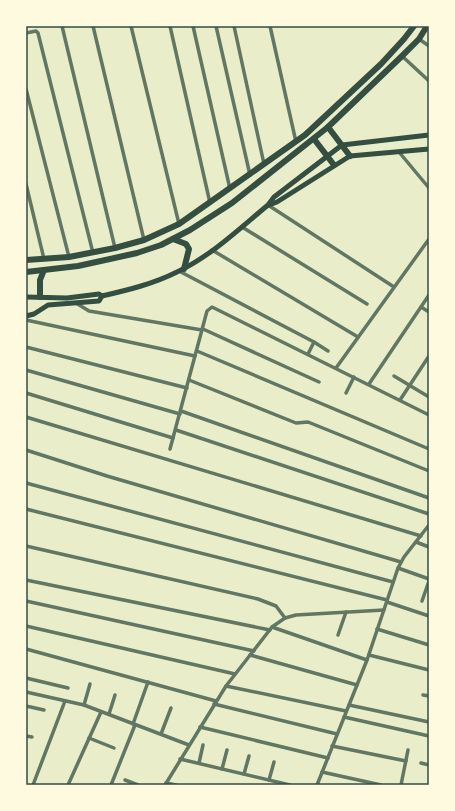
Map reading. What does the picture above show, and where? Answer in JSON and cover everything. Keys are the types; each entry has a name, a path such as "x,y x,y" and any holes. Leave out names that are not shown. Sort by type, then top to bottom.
{"main road":[{"path":"26,272 106,261 137,253 173,239 190,230 232,203 328,127 402,56 419,38 427,26"},
{"path":"26,260 69,257 115,248 144,240 179,224 231,190 296,142 328,116 404,39 413,27"},
{"path":"328,127 350,156"},
{"path":"26,297 77,297 97,294 102,296 152,283 182,270 212,250 268,205 274,197 342,145 429,135"},
{"path":"314,139 334,165"},
{"path":"268,205 277,202 350,156 429,149"},
{"path":"173,239 186,244 189,249 182,270"},
{"path":"40,297 40,280 44,270"},
{"path":"26,316 34,314 48,306 99,301 102,296"}],"street":[{"path":"62,26 115,248"},
{"path":"93,26 144,240"},
{"path":"131,26 179,224"},
{"path":"170,26 210,204"},
{"path":"193,26 231,190"},
{"path":"216,26 250,176"},
{"path":"234,26 264,165"},
{"path":"270,26 296,142"},
{"path":"26,33 38,32 93,253"},
{"path":"419,38 429,46"},
{"path":"402,56 429,81"},
{"path":"26,89 69,257"},
{"path":"399,152 429,188"},
{"path":"26,184 44,259"},
{"path":"268,205 394,287"},
{"path":"242,226 367,304"},
{"path":"336,368 429,239"},
{"path":"212,250 358,337"},
{"path":"182,270 328,351"},
{"path":"369,384 429,295"},
{"path":"76,303 89,311 202,329 319,382"},
{"path":"170,449 202,329 210,307 216,307 429,415"},
{"path":"421,307 429,312"},
{"path":"26,320 195,356"},
{"path":"308,354 314,342"},
{"path":"26,347 187,388"},
{"path":"197,351 429,449"},
{"path":"400,400 429,356"},
{"path":"424,363 429,366"},
{"path":"26,370 181,412 429,498"},
{"path":"394,376 429,397"},
{"path":"346,393 354,377"},
{"path":"189,380 296,423 308,422 429,471"},
{"path":"26,393 174,438"},
{"path":"26,417 421,536"},
{"path":"176,430 429,514"},
{"path":"26,450 107,476 401,562"},
{"path":"26,483 393,582"},
{"path":"26,509 387,601 429,616"},
{"path":"317,785 367,660 398,568 428,527"},
{"path":"416,542 429,547"},
{"path":"26,546 258,599 276,606 285,618"},
{"path":"398,568 429,580 422,601"},
{"path":"26,580 271,628 367,660"},
{"path":"26,601 254,651"},
{"path":"176,785 166,784 226,686 271,628 285,618 384,610"},
{"path":"338,635 346,612"},
{"path":"26,626 235,674"},
{"path":"377,629 429,645"},
{"path":"26,649 148,682 215,703 337,734"},
{"path":"250,655 357,684"},
{"path":"368,655 429,670"},
{"path":"26,678 68,688"},
{"path":"111,785 148,682"},
{"path":"84,705 90,684"},
{"path":"226,686 346,711"},
{"path":"26,692 84,705 189,745"},
{"path":"109,714 115,695"},
{"path":"423,695 429,696"},
{"path":"33,785 66,701"},
{"path":"349,705 429,722"},
{"path":"26,706 44,710"},
{"path":"161,734 171,708"},
{"path":"68,785 101,712"},
{"path":"344,717 429,736"},
{"path":"200,727 328,758"},
{"path":"26,736 32,737"},
{"path":"89,738 114,748"},
{"path":"199,763 203,745"},
{"path":"332,746 406,761"},
{"path":"222,769 227,750"},
{"path":"401,785 408,750"},
{"path":"244,774 249,756"},
{"path":"180,759 290,785"},
{"path":"269,780 274,762"},
{"path":"421,763 429,765"},
{"path":"322,772 381,785"},
{"path":"125,780 138,785"}]}
